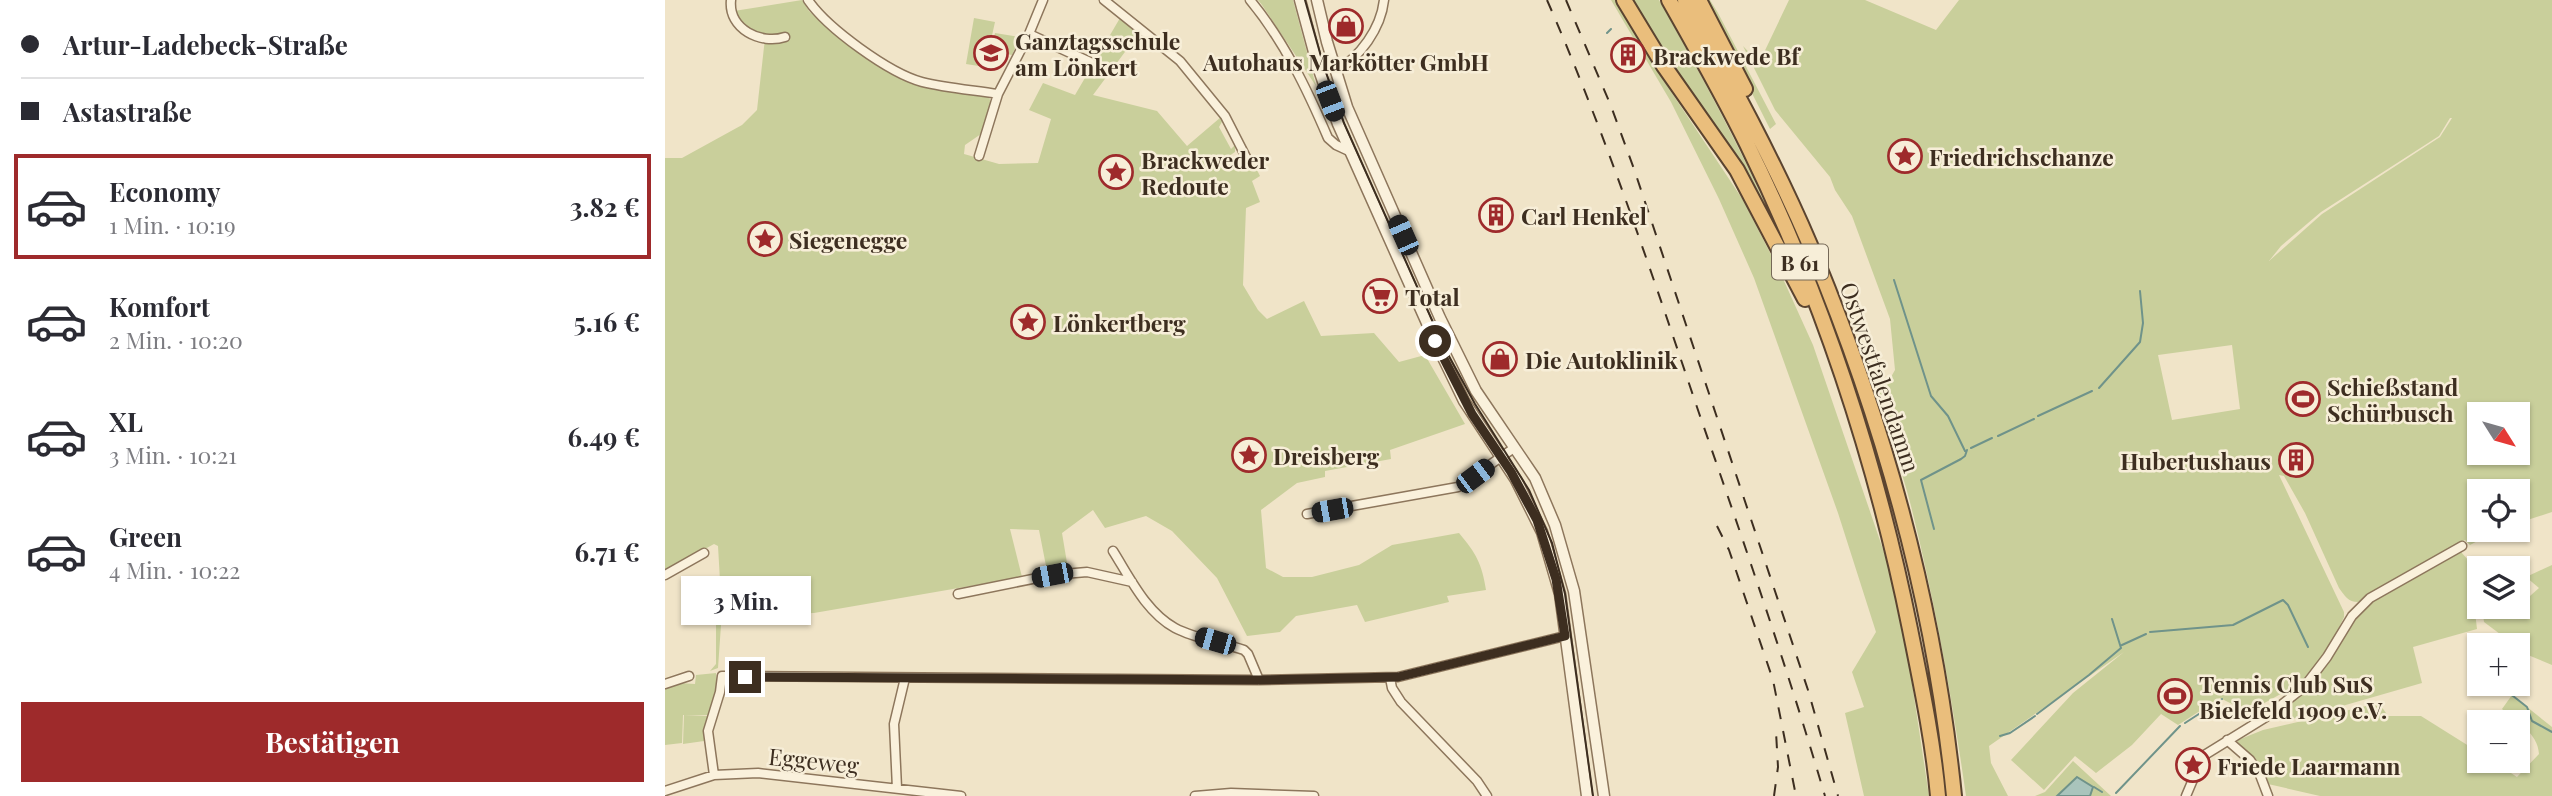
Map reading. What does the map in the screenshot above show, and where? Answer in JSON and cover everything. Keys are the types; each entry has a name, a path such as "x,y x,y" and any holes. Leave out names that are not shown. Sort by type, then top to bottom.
{"highway":[{"name":"B 61","path":"1624,0 1664,66 1753,198 1802,291 1822,336 1855,430 1878,509 1891,541"},
{"name":"Ostwestfalendamm","path":"1669,0 1742,133 1795,250 1860,428 1891,541 1923,695 1938,796"},
{"name":"Ostwestfalendamm","path":"1685,0 1735,90 1808,242 1858,370 1899,505 1926,621 1954,796"},
{"path":"1699,0 1771,143 1797,204 1808,242"}],"street":[{"path":"731,0 733,18 748,32 772,41 785,37"},
{"path":"808,0 845,38 910,78 998,94"},
{"path":"979,156 998,94 1029,34 1042,0"},
{"path":"1104,0 1180,61 1225,116 1248,161"},
{"path":"1250,0 1291,61 1331,142 1349,151"},
{"path":"1300,0 1318,67 1349,151 1455,382 1472,414 1524,493 1544,539 1556,579 1587,796"},
{"path":"1317,0 1335,71 1365,149 1455,350 1481,399 1528,466 1546,501 1574,591 1604,796"},
{"path":"1335,71 1352,58 1373,33 1379,22 1384,0"},
{"path":"1029,34 1090,62"},
{"path":"1307,514 1458,487 1514,447"},
{"path":"2186,796 2201,759 2266,717 2304,687 2327,657 2352,616 2370,597 2462,546"},
{"path":"1113,551 1147,604 1174,628 1244,650 1259,680"},
{"path":"665,575 704,553"},
{"path":"958,594 1052,575 1087,572 1132,582"},
{"path":"714,775 708,731 722,677 1259,680 1390,678 1565,636"},
{"path":"665,684 689,676"},
{"path":"897,788 894,724 905,678"},
{"path":"1390,678 1392,688 1401,702 1477,780 1487,796"},
{"path":"2227,740 2250,760 2260,775 2268,796"},
{"name":"Eggeweg","path":"665,791 714,775 781,774 961,796"},
{"path":"1195,796 1231,793 1314,796"}],"green space":[{"path":"802,0 809,11 835,35 912,84 989,97 991,103 981,134 965,145 964,154 999,164 1038,163 1051,119 1029,110 1043,83 1075,95 1120,18 1139,33 1093,95 1157,111 1187,146 1221,117 1223,120 1219,127 1231,149 1235,145 1235,152 1229,156 1232,164 1241,162 1247,168 1254,164 1260,176 1252,181 1260,202 1246,208 1243,285 1258,310 1267,319 1304,301 1321,336 1374,333 1399,362 1425,355 1465,424 1390,450 1391,459 1325,471 1325,477 1297,483 1261,510 1266,568 1283,577 1312,577 1359,565 1392,545 1459,533 1477,559 1486,590 1447,596 1449,602 1365,622 1357,605 1296,616 1280,632 1247,636 1217,578 1172,531 1146,516 1105,528 1093,510 1062,533 1068,569 1047,571 1039,530 1010,529 1022,577 814,613 722,615 718,546 714,544 665,571 665,158 682,158 742,125 757,110 765,38 742,23 734,11"},
{"path":"1258,0 1293,0 1316,86 1262,5"},
{"path":"1611,0 1616,0 1654,66 1743,200 1813,345 1888,564 1910,670 1929,796 1864,796 1845,713 1864,707 1852,672 1876,632 1838,513 1754,278 1671,102"},
{"path":"1628,0 1659,0 1721,114 1778,232"},
{"path":"1705,0 1710,0 1718,13 1776,124 1770,129"},
{"path":"1789,0 1865,0 1936,30 1959,0 2552,0 2552,512 2530,519 2530,479 2467,479 2467,542 2465,540 2355,602 2347,598 2339,588 2305,513 2284,476 2279,475 2344,612 2333,640 2313,670 2299,684 2248,712 2220,698 2178,725 2161,714 2132,745 2096,773 2075,756 2044,790 2011,760 2073,693 2124,652 1989,746 1991,763 2008,796 1966,796 1949,686 1928,578 1907,491 1875,388 1883,386 1902,444 1906,443 1887,384 1895,370 1890,319 1852,216 1830,177 1775,110 1743,46 1759,63","holes":["2452,118 2440,137 2322,214 2269,261 2281,246 2321,212 2439,136","2232,345 2240,409 2172,420 2158,355"]},
{"path":"974,18 995,22 985,67 966,64"},
{"path":"995,33 1020,37 1012,55 991,51"},
{"path":"2461,552 2467,559 2467,619 2476,619 2477,629 2413,647 2422,683 2304,717 2274,721 2283,707 2307,688 2349,625 2379,596"},
{"path":"2552,565 2552,665 2530,656 2530,633 2499,633 2484,622 2484,619 2530,619 2530,596 2539,588 2530,580 2530,575"},
{"path":"718,612 721,625 718,668 710,671 716,664"},
{"path":"716,673 717,688 711,715 683,715 682,743 665,745 665,688 680,683 695,684 696,675"},
{"path":"2513,696 2552,727 2552,796 2320,796 2268,784 2257,762 2237,743 2238,740 2263,730 2379,703 2388,716 2421,716 2467,745 2467,773 2511,773 2517,777 2521,773 2530,773 2530,763 2539,754 2530,733 2530,710 2502,709"},
{"path":"684,715 710,716 704,741 683,744"},
{"path":"2073,761 2111,796 2035,796 2045,792"}],"water":[{"path":"2077,777 2093,787 2090,796 2057,796"}],"waterway":[{"path":"1607,33 1611,29"},
{"path":"1894,280 1931,396 1948,416 1965,451"},
{"path":"2099,388 2140,342 2143,323 2140,291"},
{"path":"2038,416 2092,391"},
{"path":"1998,436 2034,419"},
{"path":"1971,448 1992,438"},
{"path":"1934,529 1921,480 1961,459 1967,450"},
{"path":"2150,632 2233,625 2283,600 2308,647"},
{"path":"2037,714 2121,648 2112,619"},
{"path":"2122,645 2146,634"},
{"path":"2513,696 2527,707 2532,721 2552,732"},
{"path":"2185,723 2222,699"},
{"path":"2000,736 2010,733 2035,716"},
{"path":"2116,793 2180,726"},
{"path":"2094,787 2102,792"}],"tram line":[{"path":"1305,0 1324,67 1344,123 1444,347 1475,404 1529,490 1552,543 1565,594 1593,796"}],"railway":[{"path":"1547,0 1609,153 1646,257 1764,604 1825,796"},
{"path":"1566,0 1611,106 1634,169 1808,690 1838,796"},
{"path":"1717,526 1729,550 1773,680 1796,796"},
{"path":"1774,796 1778,767 1776,732"}],"place":[{"name":"Autohaus Markötter GmbH","path":"1346,26"},
{"name":"Ganztagsschule am Lönkert","path":"991,53"},
{"name":"Brackwede Bf","path":"1628,55"},
{"name":"Friedrichschanze","path":"1905,156"},
{"name":"Brackweder Redoute","path":"1116,172"},
{"name":"Carl Henkel","path":"1496,215"},
{"name":"Siegenegge","path":"765,239"},
{"name":"Total","path":"1380,296"},
{"name":"Lönkertberg","path":"1028,322"},
{"name":"Die Autoklinik","path":"1500,359"},
{"name":"Schießstand Schürbusch","path":"2303,399"},
{"name":"Dreisberg","path":"1249,455"},
{"name":"Hubertushaus","path":"2296,460"},
{"name":"Tennis Club SuS Bielefeld 1909 e.V.","path":"2175,696"},
{"name":"Friede Laarmann","path":"2193,765"}],"route":[{"path":"745,677 1259,680 1398,677 1565,636 1560,594 1537,520 1524,493 1472,414 1435,341"}]}
